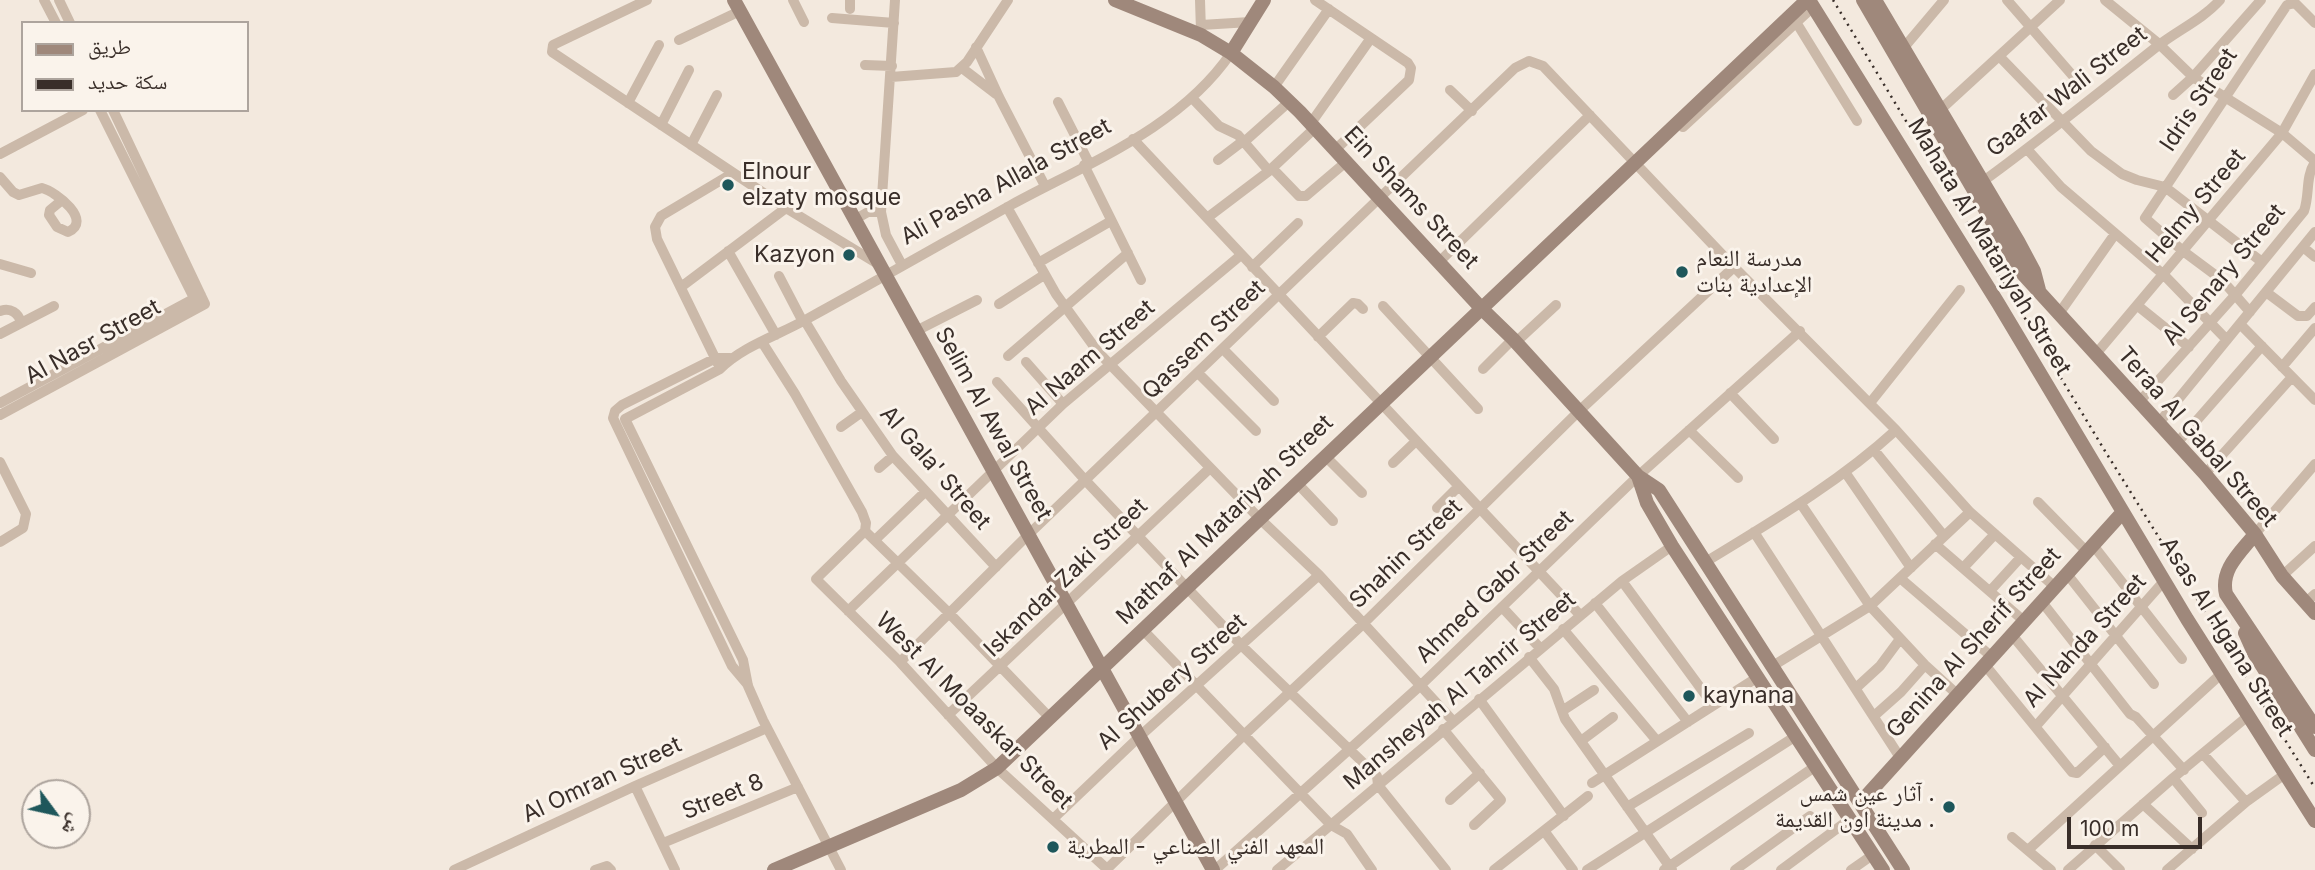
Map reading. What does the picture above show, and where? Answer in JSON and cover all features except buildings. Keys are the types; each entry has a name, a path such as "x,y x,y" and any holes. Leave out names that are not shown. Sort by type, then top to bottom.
{"street":[{"path":"44,0 55,21"},
{"path":"59,0 70,21"},
{"path":"647,0 553,46 552,52 881,270"},
{"path":"793,0 804,22"},
{"path":"895,0 881,212 886,235 902,265"},
{"path":"865,65 892,72 950,74 962,68 1009,0"},
{"name":"Ein Shams Street","path":"1115,0 1201,30 1290,102 1482,309 1515,340 1638,476 1659,490 1903,870"},
{"path":"1200,0 1201,30 1250,22"},
{"name":"Ali Pasha Allala Street","path":"748,686 743,660 625,421 628,416 720,369 730,358 804,321 881,270 902,265 1164,120 1193,99 1209,82 1231,53 1264,0"},
{"path":"1315,0 1408,64 1411,74 1405,84 1335,150"},
{"path":"1899,53 1944,0"},
{"path":"2007,0 2073,76"},
{"path":"1939,111 2060,0"},
{"path":"2105,0 2159,44 2193,77 2282,133 2315,161"},
{"path":"2202,0 2216,4"},
{"path":"2173,95 2193,77 2260,0"},
{"name":"Teraa Al Gabal Street","path":"1869,1 1977,186"},
{"name":"Mathaf Al Matariyah Street","path":"774,870 961,790 997,768 1429,357 1796,22 1810,2"},
{"name":"Mathaf Al Matariyah Street","path":"1637,165 1662,135 1810,2"},
{"name":"Mahata Al Matariyah Street","path":"1810,2 1991,292 2122,513"},
{"path":"679,40 739,4"},
{"name":"Selim Al Awal Street","path":"739,4 881,270 1029,534 1210,868"},
{"name":"Gaafar Wali Street","path":"1977,186 2159,44 2216,4"},
{"name":"Idris Street","path":"2183,251 2145,218 2287,5 2295,4 2315,23"},
{"path":"1274,88 1328,9"},
{"path":"832,18 894,23"},
{"path":"1796,22 1857,121"},
{"path":"1207,218 1271,169 1313,125 1371,38"},
{"path":"628,103 659,45"},
{"path":"976,47 1045,186"},
{"name":"Teraa Al Gabal Street","path":"1899,53 1939,111 2022,273 2205,474 2255,534 2282,576 2312,603"},
{"path":"1999,56 2091,151 2122,174 2165,187 2262,262"},
{"name":"Qassem Street","path":"900,662 1029,534 1521,63 1529,61 1543,66 1590,115"},
{"path":"962,68 999,97"},
{"path":"661,125 689,70"},
{"name":"Helmy Street","path":"2095,355 2282,133 2315,74"},
{"path":"1450,89 1472,111"},
{"path":"691,145 717,95"},
{"path":"1193,99 1219,126 1234,132 1244,141 1299,195 1306,196 1346,162"},
{"path":"1058,102 1111,221 1141,280"},
{"path":"1218,160 1290,102"},
{"path":"0,154 79,112"},
{"path":"101,112 200,301"},
{"path":"114,112 200,301"},
{"path":"1439,262 1590,115 1734,267 1896,430 1970,512 2055,587"},
{"path":"1133,139 1580,615"},
{"path":"2027,149 2060,187 2164,275 2227,340"},
{"name":"Al Senary Street","path":"2139,402 2211,323 2304,211 2308,179 2315,161"},
{"path":"720,369 657,239 655,226 661,216 733,173"},
{"path":"0,177 19,195 42,188 61,201"},
{"path":"1007,207 1044,275 1083,334 1156,413 1319,575 1453,722"},
{"path":"681,287 786,208"},
{"path":"854,219 868,212 881,212"},
{"path":"1038,263 1111,221"},
{"path":"1252,267 1298,223"},
{"path":"2158,424 2315,232"},
{"path":"2058,314 2115,234"},
{"path":"2303,247 2315,257"},
{"path":"728,251 776,335"},
{"path":"2183,251 2210,269 2250,312"},
{"path":"1008,356 1128,253"},
{"name":"Al Naam Street","path":"848,611 1063,404 1241,255"},
{"path":"0,264 31,273"},
{"name":"Shahin Street","path":"1107,869 1580,411 1734,267"},
{"path":"999,304 1044,275"},
{"name":"Al Gala' Street","path":"779,276 804,321 893,456 996,567"},
{"path":"1870,403 1960,290"},
{"path":"2266,292 2298,316 2307,317 2315,307"},
{"path":"916,331 977,300"},
{"name":"Al Nasr Street","path":"0,402 200,301"},
{"name":"Al Nasr Street","path":"0,415 200,301"},
{"path":"1318,337 1353,303 1358,303 1363,309"},
{"path":"1483,369 1556,305"},
{"path":"0,334 54,306"},
{"path":"1383,306 1478,409"},
{"path":"2138,306 2189,347"},
{"path":"0,310 14,312 20,317 21,323"},
{"path":"2240,324 2292,377 2313,393"},
{"path":"2282,367 2315,328"},
{"name":"Ahmed Gabr Street","path":"1210,868 1349,751 1638,476 1800,331"},
{"path":"762,342 862,512 866,523 865,531 950,613 1050,718"},
{"path":"2176,443 2262,346"},
{"path":"1223,349 1274,401"},
{"name":"Ali Pasha Allala Street","path":"730,358 716,358 622,405 615,411 613,418 732,666 748,686 841,870"},
{"path":"1026,362 1063,404"},
{"path":"1198,373 1256,431"},
{"path":"2205,474 2292,377"},
{"path":"668,382 673,393"},
{"path":"997,382 1086,481 1242,646 1377,776 1378,785 1446,870"},
{"path":"1730,393 1774,439"},
{"path":"841,427 862,412"},
{"path":"1689,430 1738,478"},
{"path":"1704,563 1801,503 1874,450 1896,430"},
{"path":"1393,463 1415,442"},
{"path":"1874,450 1944,536"},
{"path":"879,468 893,456"},
{"path":"1325,456 1362,493"},
{"path":"0,463 26,514 23,528 0,542"},
{"path":"2315,464 2255,534 2230,566 2224,579 2226,594 2315,727"},
{"name":"Iskandar Zaki Street","path":"948,715 1210,468"},
{"path":"1845,472 1911,568"},
{"name":"Ein Shams Street","path":"1638,476 1641,492 1672,545 1883,870"},
{"path":"1297,483 1333,521"},
{"path":"1437,508 1458,487"},
{"path":"875,540 925,492"},
{"path":"2038,502 2090,548 2182,659"},
{"path":"1801,503 1870,606 1925,665 1958,695"},
{"path":"1771,667 1870,606 1970,512"},
{"name":"Genina Al Sherif Street","path":"1860,803 2122,513"},
{"name":"Asas Al Hgana Street","path":"2122,513 2315,821"},
{"name":"West Al Moaaskar Street","path":"865,531 816,579 900,662 997,768 1107,869"},
{"path":"1755,532 1901,759"},
{"path":"1963,568 1995,534"},
{"path":"1935,544 2024,621"},
{"name":"Mansheyah Al Tahrir Street","path":"1278,870 1563,629 1672,545"},
{"path":"2282,576 2315,546"},
{"path":"1990,592 2021,557"},
{"path":"2067,574 2154,684"},
{"name":"Al Shubery Street","path":"1053,819 1139,737 1319,575"},
{"path":"1900,578 1989,661 2036,726 2075,773 2105,747"},
{"path":"1622,581 1713,705"},
{"name":"Al Nahda Street","path":"2036,726 2164,581"},
{"path":"2042,602 2130,714 2154,735 2184,770"},
{"path":"1595,603 1688,722"},
{"path":"1502,607 1540,648"},
{"path":"2242,618 2248,642 2315,750"},
{"path":"1563,629 1657,741"},
{"path":"1143,630 1331,825 1347,834 1372,870"},
{"path":"2012,635 2120,766"},
{"path":"1856,688 1880,666 1900,639"},
{"path":"1530,657 1554,690 1564,716 1669,869 1816,766"},
{"path":"1874,716 1901,692 1925,665"},
{"path":"2028,850 2221,674"},
{"path":"1592,783 1758,677"},
{"path":"1562,711 1594,690"},
{"path":"1479,699 1564,816"},
{"path":"2068,870 2248,716"},
{"path":"1581,741 1613,717"},
{"name":"Al Omran Street","path":"454,870 471,866 635,786 767,727"},
{"path":"1443,729 1501,802 1474,825"},
{"path":"1628,807 1749,733"},
{"path":"1587,870 1796,736"},
{"path":"2203,754 2246,802"},
{"path":"1450,800 1480,773"},
{"path":"2167,870 2246,802 2285,774"},
{"path":"2173,778 2202,813"},
{"path":"635,786 675,870"},
{"name":"Street 8","path":"663,843 798,787"},
{"path":"1494,870 1588,796"},
{"path":"2143,804 2192,849"},
{"path":"1735,870 1810,816"},
{"path":"1781,870 1850,819"},
{"path":"1545,832 1573,870"},
{"path":"2012,836 2050,870"},
{"path":"2095,845 2120,870"},
{"path":"1851,870 1874,854"},
{"path":"595,870 607,866 611,870"}],"railway":[{"path":"1833,0 2105,451 2315,788"}],"place":[{"name":"Elnour elzaty mosque","path":"728,185"},
{"name":"Kazyon","path":"849,255"},
{"name":"مدرسة النعام الإعدادية بنات","path":"1682,272"},
{"name":"kaynana","path":"1689,696"},
{"name":"آثار عين شمس . مدينة اون القديمة .","path":"1949,807"},
{"name":"المعهد الفني الصناعي - المطرية","path":"1053,847"}]}
